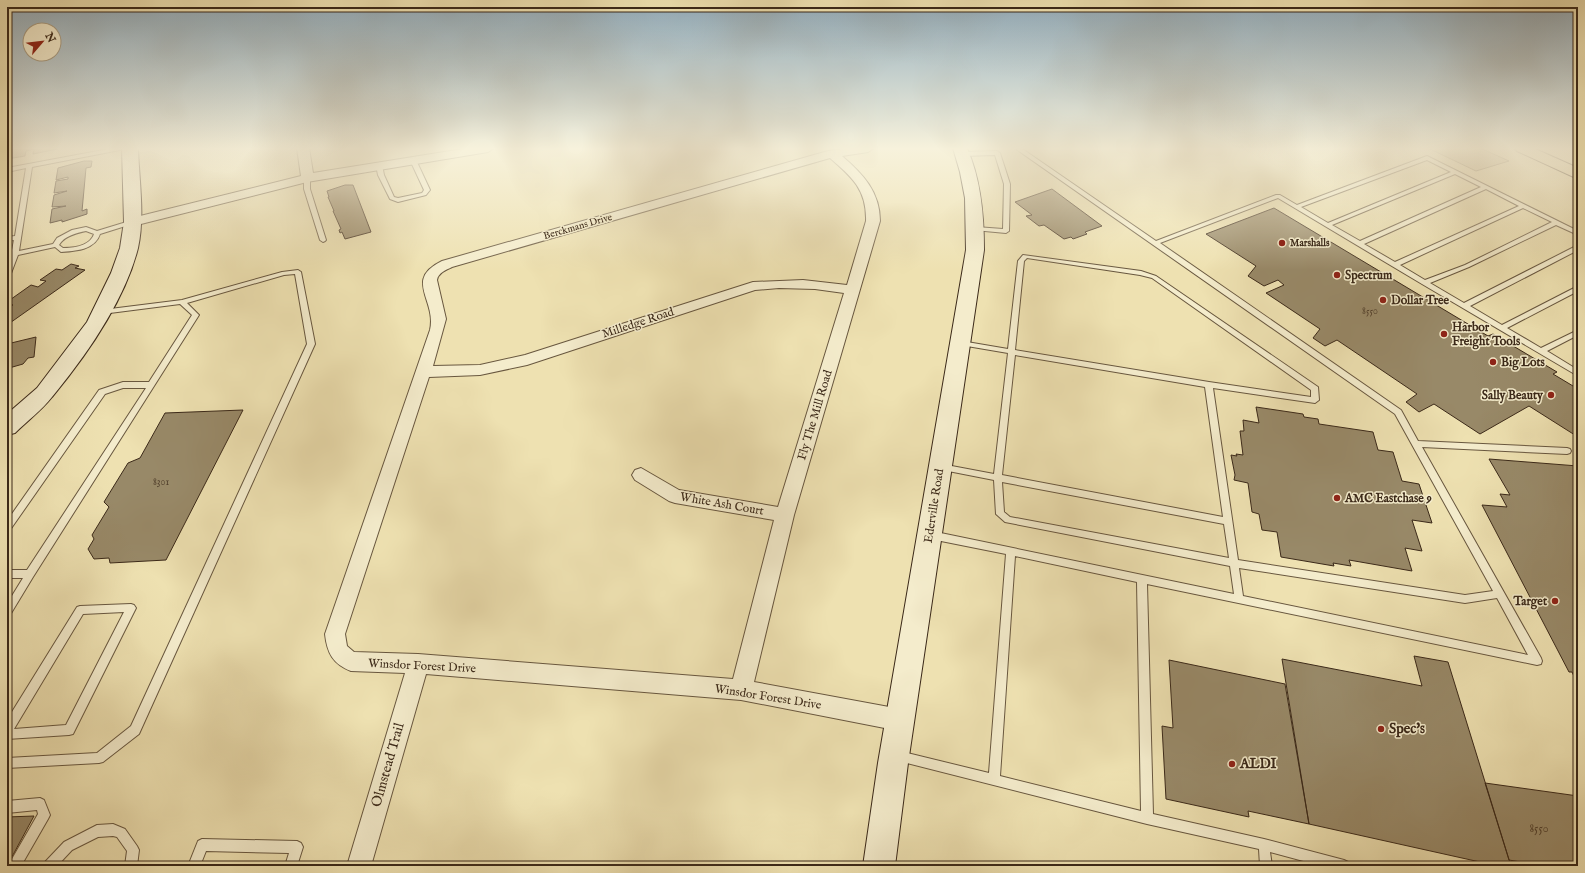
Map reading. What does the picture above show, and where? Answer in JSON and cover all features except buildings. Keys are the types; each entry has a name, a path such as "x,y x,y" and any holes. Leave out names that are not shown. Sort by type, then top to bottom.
{"street":[{"path":"7,427 44,393 96,324 126,254 133,222 132,189"},
{"path":"133,222 265,189"},
{"name":"Berckmans Drive","path":"430,276 436,269 447,264 710,189"},
{"name":"Fly The Mill Road","path":"741,690 785,516 870,231 874,213 872,203 866,189"},
{"name":"Ederville Road","path":"879,866 894,755 975,250 976,229 970,189"},
{"name":"Winsdor Forest Drive","path":"430,276 429,283 437,306 439,321 424,372 335,634 337,647 342,657 351,661 418,664 741,690 900,720"},
{"name":"Milledge Road","path":"424,372 480,370 527,360 753,286 811,283 853,290"},
{"name":"White Ash Court","path":"641,475 675,496 785,516"},
{"name":"Olmstead Trail","path":"359,866 418,664"}],"lane":[{"path":"7,276 15,254 25,189"},
{"path":"308,189 323,240"},
{"path":"388,189 392,198 398,200 424,194 426,189"},
{"path":"976,229 1006,231 1007,189"},
{"path":"929,534 1537,662 1398,412 1077,189"},
{"path":"1296,207 1344,189"},
{"path":"1327,225 1415,189"},
{"path":"1359,244 1482,189"},
{"path":"1489,189 1578,233"},
{"path":"1155,243 1278,196 1578,373"},
{"path":"1394,265 1523,206"},
{"path":"56,245 59,239 74,231 86,229 97,233 133,222"},
{"path":"1424,283 1467,266 1557,222"},
{"path":"56,245 61,250 75,249 89,244 97,236 97,233"},
{"path":"7,239 18,237"},
{"path":"15,254 56,245"},
{"path":"1464,306 1578,247"},
{"path":"960,343 1012,352 1209,385 1315,400 1315,389 1154,277 1141,273 1025,256 1021,261 1012,352 998,478 1000,514 1008,520 1234,563 1465,599 1499,594"},
{"path":"7,764 99,758 135,730 311,344 298,272 284,273 182,302 102,312"},
{"path":"1502,328 1578,288"},
{"path":"7,612 196,315 182,302"},
{"path":"1541,351 1578,332"},
{"path":"7,528 102,392 123,385 151,385"},
{"path":"1209,385 1239,599"},
{"path":"1416,444 1567,451"},
{"path":"940,467 1228,521"},
{"path":"994,780 1011,552"},
{"path":"7,574 30,574"},
{"path":"1142,579 1147,818"},
{"path":"7,730 80,610 131,608 69,730 7,734"},
{"path":"894,755 1147,818 1264,845 1344,866"},
{"path":"7,807 40,804 44,815 14,866"},
{"path":"49,866 68,846 97,831 113,830 121,833 133,850 131,866"},
{"path":"1264,845 1266,866"},
{"path":"194,866 202,846 297,847 291,866"}],"place":[{"name":"Marshalls","path":"1282,243"},
{"name":"Spectrum","path":"1337,275"},
{"name":"Dollar Tree","path":"1383,300"},
{"name":"Harbor Freight Tools","path":"1444,334"},
{"name":"Big Lots","path":"1493,362"},
{"name":"Sally Beauty","path":"1551,395"},
{"name":"AMC Eastchase 9","path":"1337,498"},
{"name":"Target","path":"1555,601"},
{"name":"Spec's","path":"1381,729"},
{"name":"ALDI","path":"1232,764"}]}
